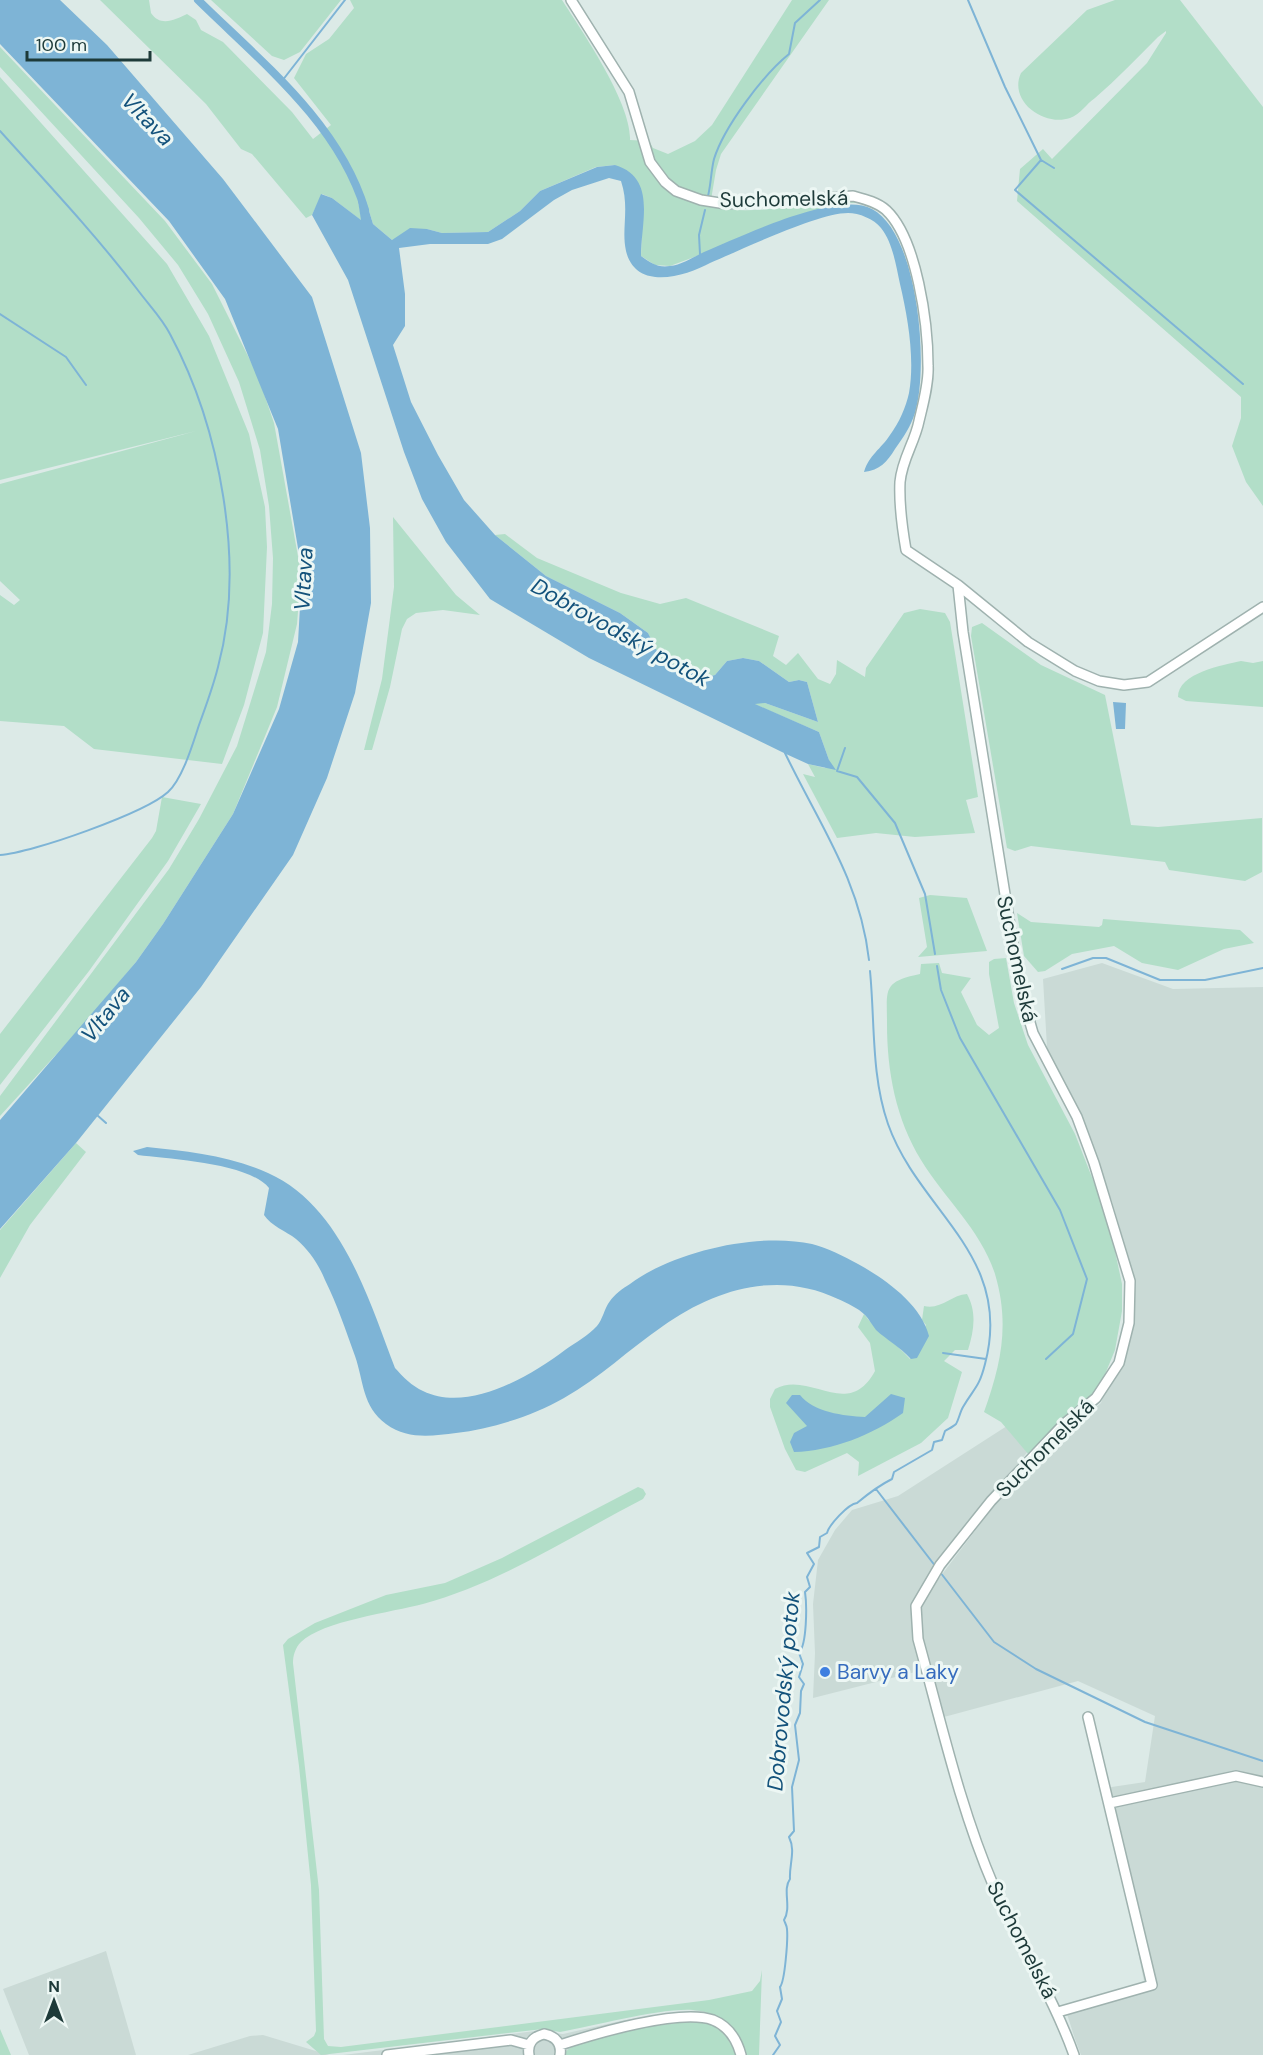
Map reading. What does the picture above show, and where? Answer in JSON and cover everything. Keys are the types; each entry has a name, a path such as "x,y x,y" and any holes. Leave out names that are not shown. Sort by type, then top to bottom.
{"street":[{"name":"Suchomelská","path":"572,0 629,92 650,162 675,191 701,200 726,204 831,195 853,196 885,209 903,232 910,246 924,319 929,368 919,423 904,460 900,480 902,526 906,550 958,585 963,632 1001,876 1026,1012 1033,1033 1080,1126 1095,1163 1130,1281 1129,1323 1119,1363 1096,1398 1064,1424 995,1497 938,1568 916,1606 918,1639 977,1845 994,1888 1058,2012 1074,2055"},
{"path":"958,585 1028,642 1075,671 1099,681 1124,685 1148,682 1263,607"},
{"name":"Suchomelská","path":"1058,2012 1152,1984 1088,1717"},
{"path":"1110,1803 1236,1776 1263,1782"},
{"path":"387,2055 511,2040 529,2050 538,2036 544,2034 556,2039 560,2050 612,2028 702,2018 725,2027 733,2036 741,2055"}],"shaded area":[{"path":"1102,963 1173,989 1263,987 1263,2055 1081,2055 1067,2014 1144,1981 1105,1788 1145,1782 1155,1716 1078,1681 944,1717 931,1668 813,1698 815,1653 813,1604 818,1560 835,1530 852,1510 898,1496 1010,1424 1029,1450 944,1553 918,1606 1003,1494 1048,1447 1101,1403 1129,1313 1131,1267 1112,1201 1067,1091 1055,1075 1047,1047 1043,979"},
{"path":"106,1951 136,2055 29,2055 3,1989"},
{"path":"720,2007 752,2055 343,2055 535,2031 563,2034 625,2020"},
{"path":"263,2035 329,2055 188,2055 250,2036"}],"green space":[{"path":"100,0 149,0 151,13 163,21 173,20 187,14 196,20 201,30 223,42 292,112 313,139 331,125 294,78 306,54 329,39 354,8 350,0 562,0 615,88 623,107 630,140 649,141 653,148 668,154 695,141 712,125 792,0 829,0 721,154 710,206 760,210 848,199 857,203 840,203 670,266 655,265 641,256 643,200 615,165 596,167 540,191 520,211 488,232 442,233 427,229 392,240 373,224 366,201 358,201 362,221 332,198 322,194 312,215 306,218 252,154 241,149 206,104"},
{"path":"211,0 341,0 300,52 284,60 272,56"},
{"path":"1115,0 1180,0 1263,107 1263,506 1246,482 1232,446 1241,418 1241,397 1017,201 1020,169 1043,149 1052,159 1147,63 1166,33 1166,31 1158,37 1074,116 1060,120 1050,119 1031,109 1024,102 1020,93 1018,83 1021,73 1087,10"},
{"path":"0,47 165,221 212,284 258,376 274,423 301,573 297,624 277,707 233,814 136,962 83,1025 0,1116 0,1096 169,869 199,819 237,746 266,652 272,604 273,558 269,506 260,450 239,382 208,314 178,265 139,218 0,67"},
{"path":"0,77 167,264 209,336 249,434 265,507 267,547 263,633 244,705 222,764 94,749 64,726 0,721 0,595 14,605 20,600 0,581 0,484 196,431 0,480"},
{"path":"393,517 456,595 480,615 443,610 416,613 407,619 402,629 390,687 372,750 364,750 382,679 394,587"},
{"path":"505,534 537,558 621,593 660,604 686,598 779,636 773,656 786,665 798,653 818,679 830,684 836,674 837,660 865,677 866,668 904,613 920,609 945,613 950,622 978,797 966,800 975,833 915,837 876,833 837,838 803,774 815,777 808,764 825,768 829,760 819,732 754,704 765,703 818,722 807,682 799,680 789,682 759,661 743,658 727,661 715,675 707,677 660,658 648,633 620,613 546,576 495,535"},
{"path":"982,623 1041,665 1105,695 1131,825 1158,827 1262,818 1262,872 1245,881 1169,870 1165,862 1031,846 1015,851 1007,848 971,636 972,627"},
{"path":"1241,661 1253,663 1263,661 1263,707 1186,701 1178,697 1185,682 1193,676"},
{"path":"162,797 201,804 168,861 89,971 0,1085 0,1034 152,838 156,831"},
{"path":"930,895 967,898 987,951 918,957 927,947 919,898"},
{"path":"1017,913 1031,922 1099,927 1103,919 1240,930 1254,943 1224,949 1178,970 1142,963 1114,946 1072,954 1045,971 1038,972 1024,956"},
{"path":"1006,958 1014,1003 1028,1045 1075,1134 1100,1198 1122,1284 1122,1311 1115,1350 1099,1389 1061,1420 1029,1455 1001,1422 984,1412 1002,1344 1000,1293 989,1258 981,1243 930,1174 912,1144 899,1112 891,1077 887,1042 889,989 899,980 920,974 921,964 939,963 942,973 971,978 961,992 977,1025 989,1035 999,1028 989,962"},
{"path":"76,1143 86,1152 30,1225 0,1278 0,1230"},
{"path":"967,1294 972,1308 973,1322 968,1350 955,1350 944,1361 962,1372 948,1418 921,1443 858,1476 859,1462 847,1453 805,1472 796,1470 785,1449 770,1407 770,1399 775,1389 788,1385 802,1385 841,1394 853,1392 864,1385 875,1371 870,1343 858,1327 864,1314 910,1359 926,1325 922,1320 924,1306 936,1306"},
{"path":"638,1487 646,1494 643,1499 508,1571 452,1595 325,1628 311,1635 297,1647 293,1663 319,1890 324,2039 328,2046 341,2047 709,2000 752,1991 760,1981 762,1970 759,2055 744,2055 732,2030 719,2018 702,2011 679,2010 645,2014 560,2032 543,2029 321,2055 306,2042 314,2036 316,2031 311,1885 299,1766 283,1645 288,1639 315,1623 386,1595 445,1583 502,1558"},
{"path":"694,2021 709,2024 721,2031 736,2055 563,2055 572,2047 604,2035"},
{"path":"0,2029 11,2055 0,2055"}],"water":[{"name":"Vltava","path":"0,0 60,0 107,45 223,179 312,297 361,453 370,528 371,603 355,693 327,778 293,855 201,987 76,1143 0,1229 0,1120 136,962 233,814 279,709 298,642 302,572 278,429 225,299 169,221 0,44"},
{"path":"615,165 628,171 637,180 642,190 644,215 641,256 658,266 679,264 764,227 813,210 856,205 872,209 888,223 901,245 910,272 920,335 921,365 915,413 904,436 886,461 879,467 864,472 872,457 887,440 904,409 911,380 911,353 906,311 894,255 885,234 878,225 857,214 835,215 779,233 700,268 676,276 651,276 640,272 631,264 626,251 624,235 624,191 621,181 609,178 572,190 554,200 502,239 488,244 430,244 399,248 405,294 405,326 393,345 411,402 464,500 495,535 546,576 620,613 648,633 660,657 707,677 715,675 727,661 743,658 759,661 789,682 799,680 807,682 818,722 765,703 755,704 819,732 829,760 836,770 808,764 589,658 490,599 446,542 422,499 404,452 348,280 312,215 321,194 332,198 361,220 358,201 366,201 373,224 392,240 410,228 442,233 488,232 520,211 540,191 597,167"},
{"path":"1113,702 1126,703 1125,729 1116,729"},
{"path":"147,1147 239,1162 268,1173 293,1188 315,1207 349,1257 363,1285 395,1368 415,1387 441,1397 459,1398 478,1395 516,1381 590,1333 599,1323 614,1296 648,1272 693,1254 743,1243 791,1241 812,1244 841,1255 879,1277 901,1294 918,1313 929,1336 917,1358 911,1359 876,1330 862,1312 838,1299 815,1290 793,1286 770,1285 748,1288 704,1302 683,1313 650,1335 590,1382 539,1410 498,1425 470,1431 429,1436 411,1435 386,1424 372,1409 341,1318 320,1269 301,1243 264,1215 269,1188 245,1173 227,1168 138,1155 133,1151"},
{"path":"891,1394 905,1398 903,1413 891,1421 865,1435 837,1445 794,1452 790,1442 794,1433 807,1426 786,1403 792,1395 800,1395 813,1405 830,1412 865,1417"}],"waterway":[{"name":"Dobrovodský potok","path":"198,0 271,70 317,121 337,149 353,178 365,210"},
{"path":"282,81 345,0"},
{"path":"708,196 714,159 726,132 756,88 789,54 795,23 820,0"},
{"path":"968,0 1005,87 1041,160 1015,190 1243,384"},
{"path":"0,131 104,248 170,334 188,371 215,453 228,541 229,585 226,627 216,674 187,760 168,792 137,810 87,831 37,847 0,855"},
{"path":"1041,160 1054,168"},
{"path":"700,254 699,235 705,210"},
{"path":"0,314 66,357 86,385"},
{"path":"845,748 837,771 857,777 895,823 925,894 935,954"},
{"name":"Dobrovodský potok","path":"785,753 847,878 857,904 869,960"},
{"path":"1062,969 1093,958 1106,958 1160,980 1205,980 1263,968"},
{"path":"937,966 941,990 960,1038 1060,1210 1087,1279 1073,1334 1046,1359"},
{"name":"Dobrovodský potok","path":"773,2055 780,2045 775,2036 781,2022 777,2011 782,1999 780,1987 787,1950 787,1928 784,1920 787,1910 787,1888 792,1852 789,1837 794,1831 792,1787 799,1760 795,1725 800,1713 801,1691 804,1684 799,1677 803,1664 799,1653 805,1633 805,1592 810,1587 807,1577 814,1564 807,1553 819,1547 820,1537 827,1533 839,1515 892,1479 894,1472 932,1450 934,1442 942,1440 945,1431 956,1424 983,1372 990,1326 986,1293 975,1263 959,1236 902,1155 888,1124 876,1068 870,971"},
{"path":"97,1115 106,1123"},
{"path":"943,1353 986,1359"},
{"path":"876,1489 936,1567"},
{"path":"940,1572 994,1642 1036,1669 1145,1722 1263,1761"}],"place":[{"name":"Barvy a Laky","path":"825,1672"}]}
